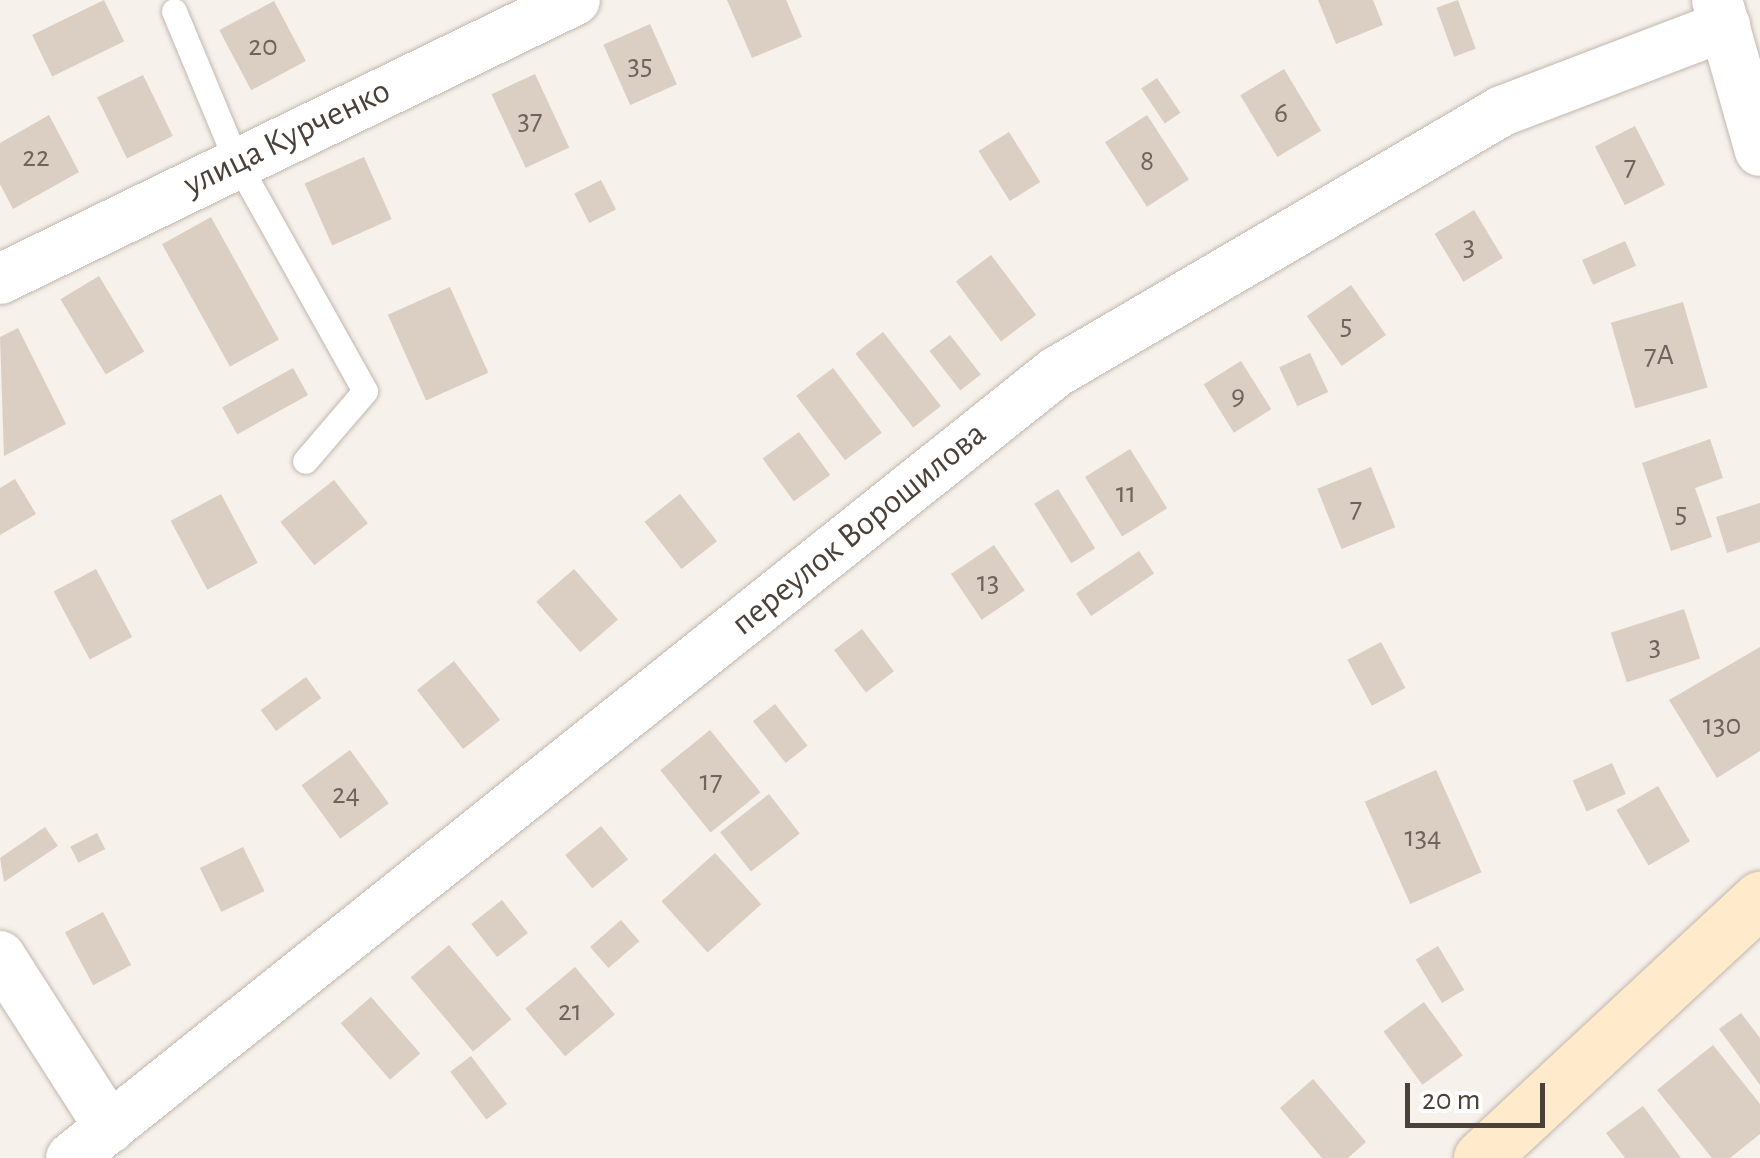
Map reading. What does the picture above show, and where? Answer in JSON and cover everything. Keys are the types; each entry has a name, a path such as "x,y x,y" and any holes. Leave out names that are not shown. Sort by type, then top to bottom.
{"main road":[{"path":"1481,1158 1760,899"}],"street":[{"name":"улица Курченко","path":"0,279 575,0"},
{"path":"1721,13 1760,151"},
{"name":"переулок Ворошилова","path":"71,1158 1056,372 1502,111 1721,13"},
{"path":"0,956 110,1128"}],"lane":[{"path":"174,11 236,162 365,391 306,461"}],"building":[{"path":"104,0 124,41 52,76 32,35"},
{"path":"727,0 786,0 802,37 752,58"},
{"path":"1318,0 1373,0 1383,25 1336,44"},
{"path":"1458,0 1476,49 1454,57 1436,8"},
{"path":"274,1 306,61 251,90 219,30"},
{"path":"650,24 677,84 630,105 603,45"},
{"path":"1284,69 1321,131 1277,157 1240,95"},
{"path":"535,74 569,147 526,168 491,94"},
{"path":"143,75 173,136 127,158 97,97"},
{"path":"1157,78 1180,113 1165,123 1141,89"},
{"path":"49,115 79,172 13,209 0,184 0,143"},
{"path":"1147,115 1189,180 1147,207 1105,142"},
{"path":"1635,126 1665,185 1625,205 1595,146"},
{"path":"1009,132 1040,182 1010,201 978,151"},
{"path":"364,157 392,219 332,246 305,183"},
{"path":"601,180 616,209 589,223 574,194"},
{"path":"1474,210 1503,258 1463,282 1435,234"},
{"path":"211,217 279,339 230,367 162,244"},
{"path":"1625,241 1636,266 1593,285 1582,260"},
{"path":"991,255 1036,315 1001,341 956,281"},
{"path":"99,276 144,351 106,375 60,299"},
{"path":"1351,285 1386,335 1342,366 1307,316"},
{"path":"450,287 488,373 426,401 388,315"},
{"path":"1683,302 1708,388 1635,408 1611,323"},
{"path":"18,328 66,424 4,456 0,337"},
{"path":"883,332 941,406 913,428 855,354"},
{"path":"950,335 981,374 960,390 930,351"},
{"path":"1310,353 1328,392 1297,406 1279,367"},
{"path":"1241,361 1271,409 1234,433 1204,384"},
{"path":"293,368 308,395 237,434 222,407"},
{"path":"833,368 882,433 845,460 796,396"},
{"path":"799,432 830,475 794,501 763,458"},
{"path":"1710,439 1723,478 1695,488 1712,537 1671,551 1642,463"},
{"path":"1130,449 1167,508 1122,536 1085,477"},
{"path":"1371,467 1395,527 1342,549 1317,489"},
{"path":"15,479 36,514 0,535 0,488"},
{"path":"334,480 368,523 314,565 280,522"},
{"path":"1058,489 1095,548 1071,563 1034,504"},
{"path":"221,494 258,563 207,590 171,521"},
{"path":"680,494 717,541 681,569 645,522"},
{"path":"1760,503 1760,542 1727,553 1716,517"},
{"path":"994,545 1025,591 982,620 951,574"},
{"path":"1139,551 1154,573 1091,616 1076,593"},
{"path":"96,569 132,637 90,660 54,592"},
{"path":"574,569 618,620 580,652 536,602"},
{"path":"1684,609 1700,658 1627,682 1611,633"},
{"path":"862,629 894,671 866,692 834,650"},
{"path":"1381,642 1405,688 1372,706 1347,660"},
{"path":"1760,647 1760,751 1717,778 1669,700"},
{"path":"454,661 500,720 463,749 417,690"},
{"path":"306,677 321,698 276,731 261,710"},
{"path":"775,704 808,746 786,763 753,721"},
{"path":"710,730 760,792 711,832 660,770"},
{"path":"350,750 389,803 340,839 301,785"},
{"path":"1612,763 1626,794 1587,812 1573,780"},
{"path":"1436,770 1482,872 1410,904 1365,802"},
{"path":"1658,786 1690,841 1648,865 1616,810"},
{"path":"769,794 800,833 751,872 720,832"},
{"path":"601,826 628,859 592,888 565,855"},
{"path":"45,827 58,846 4,882 0,858"},
{"path":"97,833 105,849 78,863 70,847"},
{"path":"243,847 264,891 221,912 200,868"},
{"path":"715,853 761,904 708,952 661,901"},
{"path":"502,900 528,933 497,957 471,924"},
{"path":"103,912 131,965 93,985 65,932"},
{"path":"621,920 639,941 608,968 590,947"},
{"path":"449,945 511,1019 473,1051 411,977"},
{"path":"1438,946 1464,990 1442,1003 1416,959"},
{"path":"575,967 615,1014 565,1056 525,1009"},
{"path":"371,997 420,1054 390,1080 341,1023"},
{"path":"1424,1002 1463,1055 1422,1085 1384,1031"},
{"path":"1741,1013 1760,1038 1760,1085 1719,1029"},
{"path":"1713,1045 1760,1104 1760,1134 1730,1158 1712,1158 1657,1090"},
{"path":"471,1056 507,1104 486,1120 450,1072"},
{"path":"1313,1079 1366,1142 1348,1158 1322,1158 1280,1108"},
{"path":"1643,1106 1681,1158 1625,1158 1606,1133"}]}
